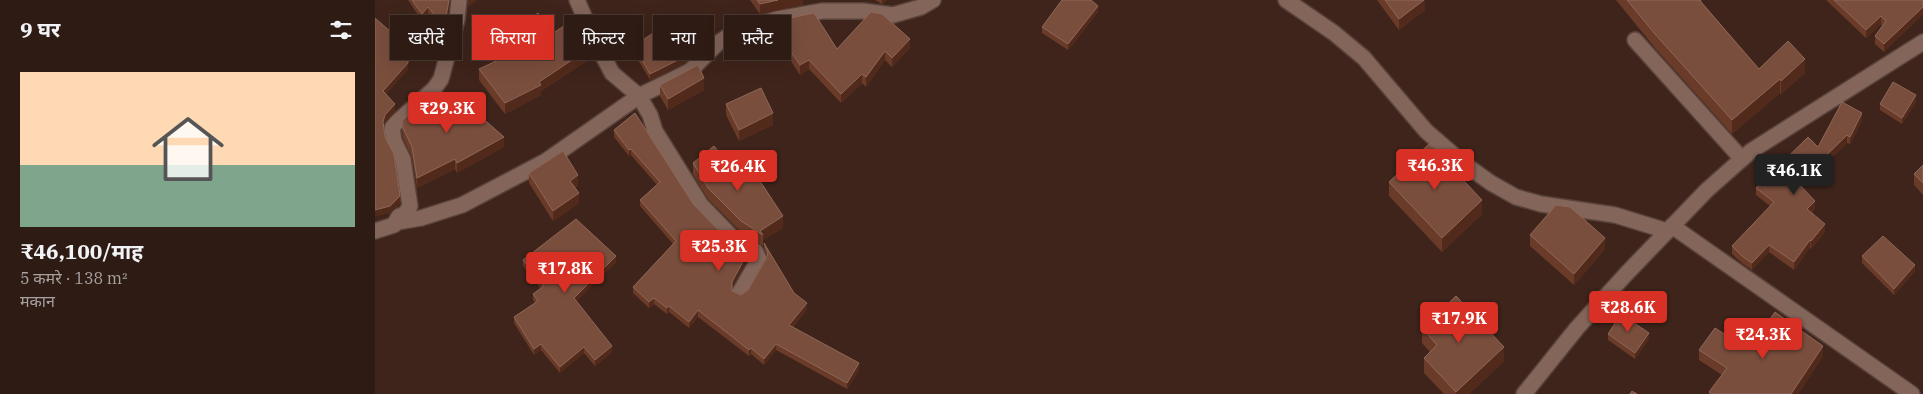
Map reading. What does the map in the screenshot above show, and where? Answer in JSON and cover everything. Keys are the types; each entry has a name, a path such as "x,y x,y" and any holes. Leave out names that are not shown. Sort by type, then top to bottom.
{"street":[{"path":"398,222 399,216 405,214 410,206 403,158 393,141 392,128 434,89 441,79 457,20 459,0"},
{"path":"577,0 594,39 612,73 639,96 650,115 655,130 701,205 735,240 755,251 759,259 740,292"},
{"path":"375,230 388,228 398,222 421,218 462,205 546,161 639,96 690,71 718,43 730,35 777,19 822,11 863,11 893,15 921,7 933,0"},
{"path":"1286,0 1334,33 1363,58 1426,131 1463,163 1491,183 1516,197 1541,204 1615,215 1670,228 1912,394"},
{"path":"1635,40 1742,159"},
{"path":"1524,394 1577,328 1670,228 1707,190 1751,150 1923,42"}],"building":[{"path":"412,0 449,0 446,15 434,15 428,7 422,14"},
{"path":"757,0 778,0 760,4"},
{"path":"1062,0 1091,0 1098,6 1068,44 1042,27"},
{"path":"1385,0 1424,0 1399,19"},
{"path":"1627,0 1701,0 1759,69 1788,41 1805,59 1732,120"},
{"path":"1834,0 1923,0 1923,7 1884,44 1875,36 1886,21 1881,16 1866,30"},
{"path":"871,12 882,14 910,39 892,58 885,51 866,77 862,74 841,94 809,60 800,65 791,52 791,18 814,13 837,49"},
{"path":"375,18 390,31 390,60 408,60 408,63 383,91 395,104 385,115 383,122 385,137 394,154 400,196 390,206 375,210"},
{"path":"564,26 564,60 572,60 539,82 541,85 505,103 479,69 498,60 554,60 554,33"},
{"path":"653,33 653,60 678,60 650,74 642,60 643,40"},
{"path":"698,65 704,78 668,99 660,85"},
{"path":"1893,82 1916,95 1902,118 1880,104"},
{"path":"761,88 773,113 739,130 726,104"},
{"path":"454,93 504,137 457,163 455,159 417,178 412,147 403,128 402,121 407,116 409,118"},
{"path":"1842,102 1862,113 1850,137 1847,135 1798,183 1815,201 1807,209 1825,224 1810,240 1794,262 1769,245 1752,263 1732,246 1774,202 1756,188 1808,137 1818,147"},
{"path":"635,113 694,205 728,240 748,252 732,282 732,291 741,295 748,290 767,257 768,253 764,243 794,293 807,303 789,325 859,363 847,383 776,344 764,359 751,348 749,350 698,310 689,322 669,306 667,308 654,298 649,302 633,287 676,241 640,200 660,182 631,149 629,150 614,130"},
{"path":"1429,144 1482,200 1442,238 1389,182"},
{"path":"714,146 744,183 756,175 783,216 760,231 763,235 741,221 708,188 693,163"},
{"path":"563,151 578,175 570,181 579,193 553,211 529,173"},
{"path":"1923,165 1923,183 1914,174"},
{"path":"1556,205 1570,207 1605,238 1574,274 1530,235"},
{"path":"576,219 616,256 574,298 612,346 595,360 584,347 560,367 541,344 534,349 514,317 538,301 533,294 544,286 523,260"},
{"path":"1883,236 1915,265 1894,289 1862,256"},
{"path":"1456,296 1504,347 1456,392 1424,358 1437,345 1422,328"},
{"path":"1775,312 1823,346 1791,394 1712,394 1709,392 1727,368 1699,350 1715,328 1746,348 1749,344 1751,345"},
{"path":"1621,314 1649,333 1635,353 1608,334"}]}
